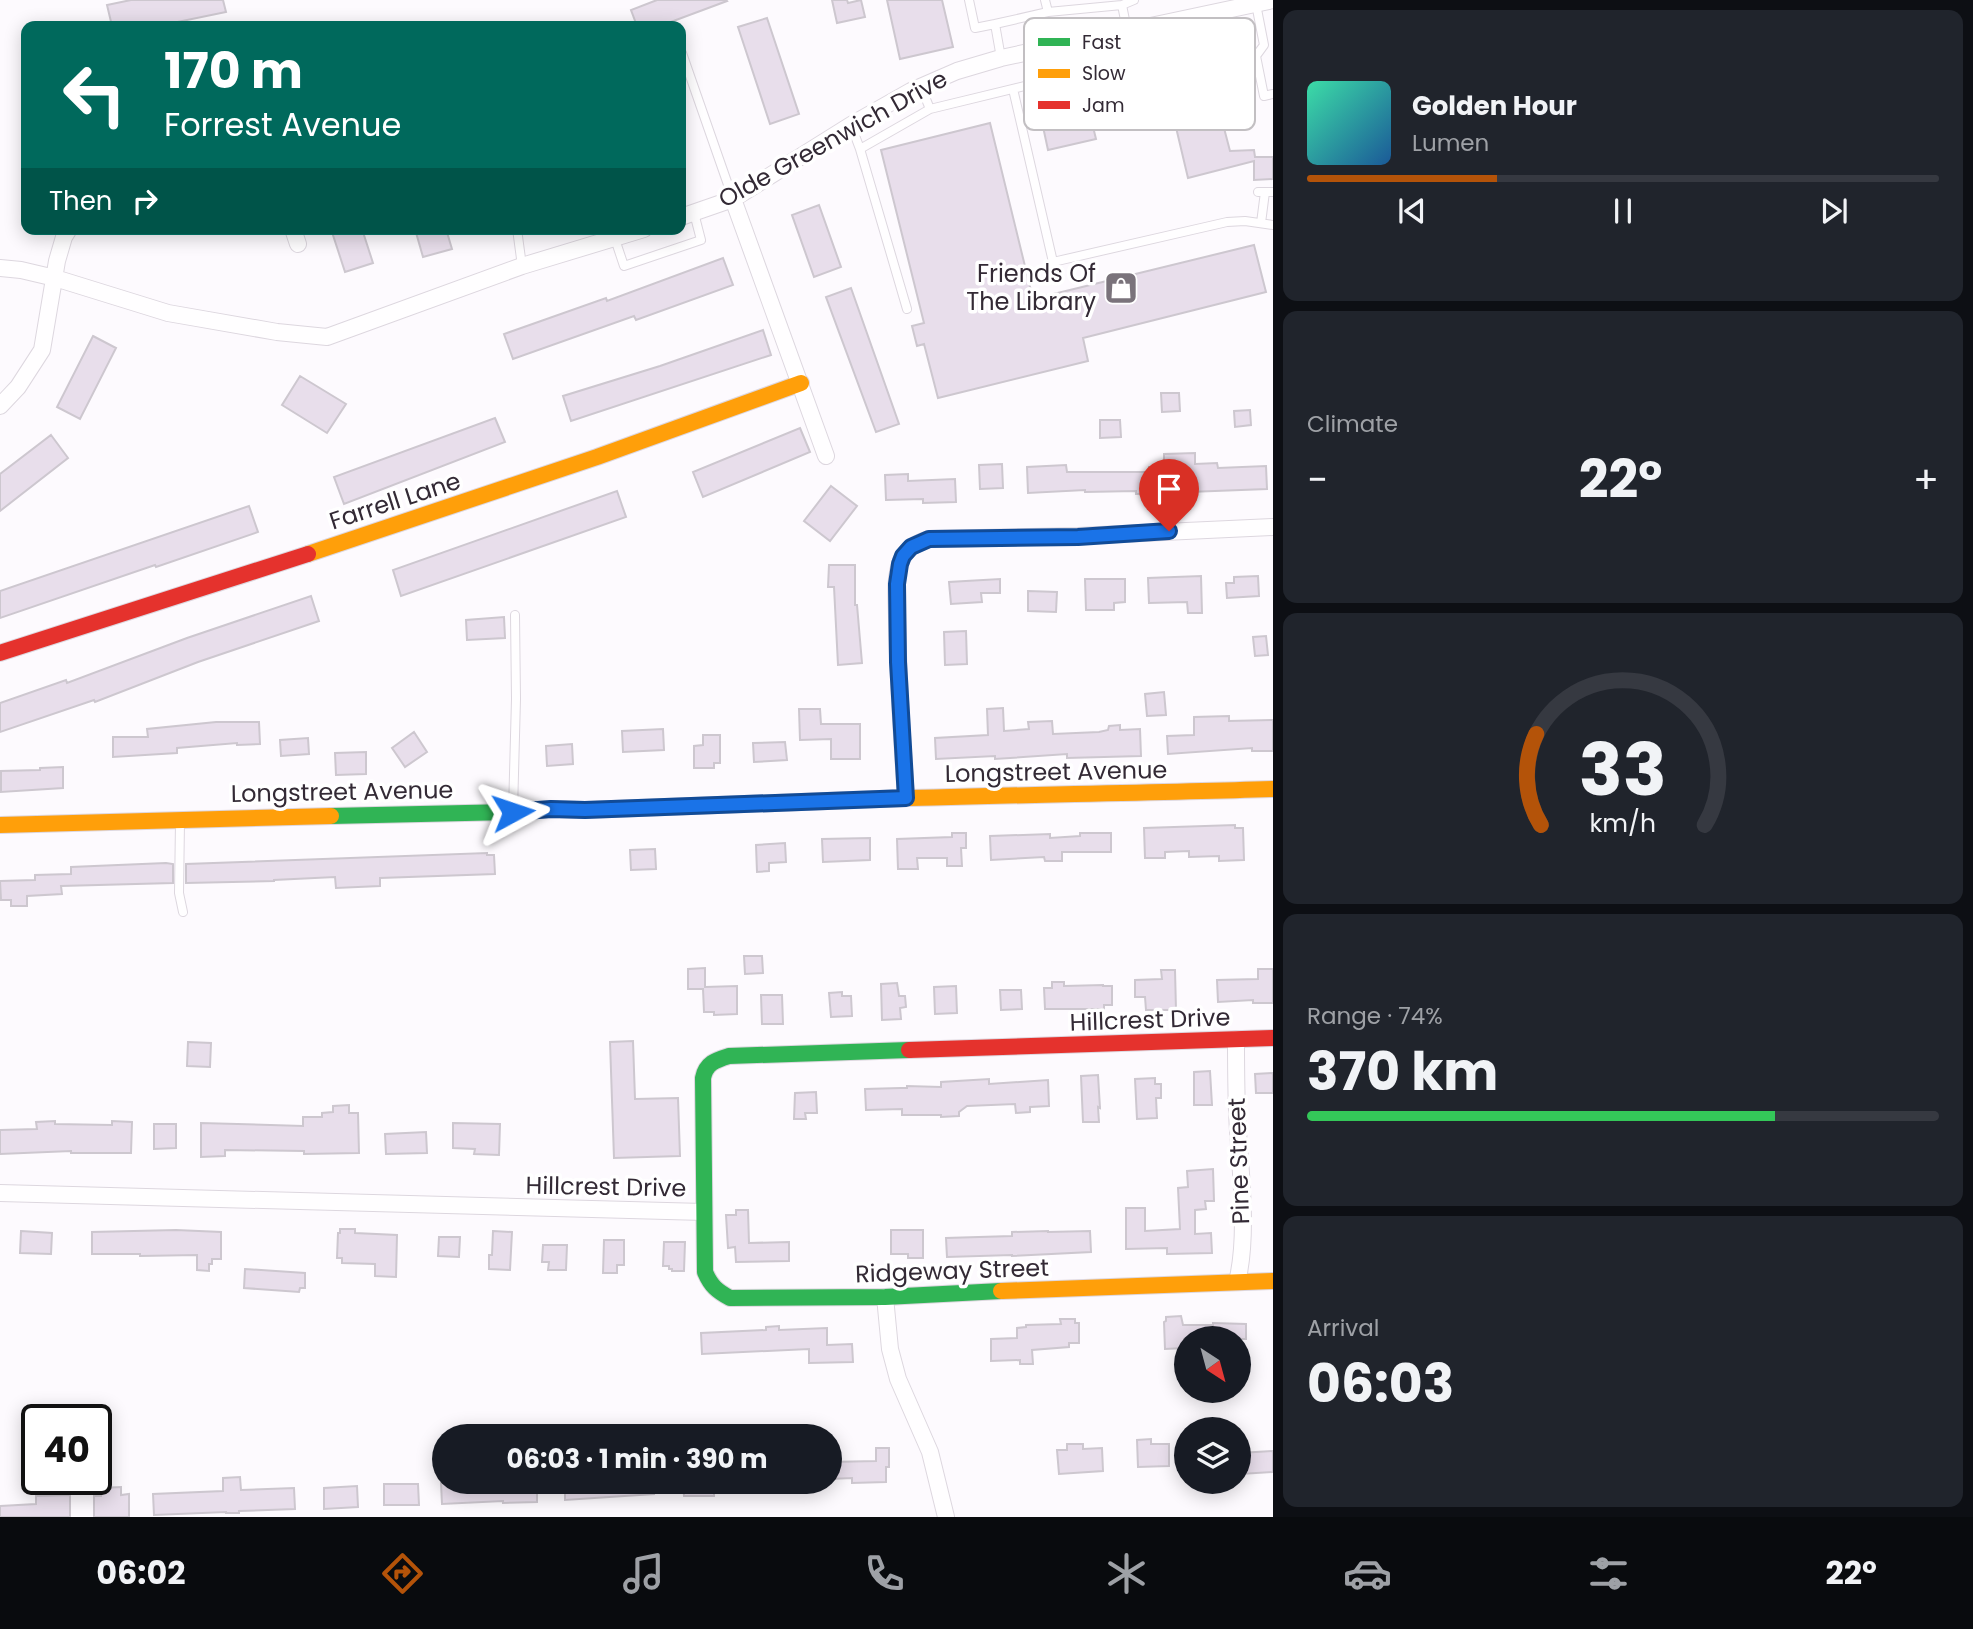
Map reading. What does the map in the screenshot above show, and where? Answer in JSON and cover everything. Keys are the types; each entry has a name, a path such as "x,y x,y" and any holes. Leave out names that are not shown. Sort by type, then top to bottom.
{"street":[{"name":"Olde Greenwich Drive","path":"1186,18 1273,0"},
{"name":"Olde Greenwich Drive","path":"687,215 733,200 851,125 921,86 957,71 1024,53"},
{"path":"733,200 826,456"},
{"path":"0,406 18,387 42,350 65,235"},
{"path":"0,268 55,278 168,313 277,332 327,337 522,266 627,235"},
{"name":"Farrell Lane","path":"0,653 560,470 801,383"},
{"path":"906,798 898,662 897,584 900,564 911,547 929,539 1078,537 1273,527"},
{"name":"Longstreet Avenue","path":"0,825 1273,789"},
{"name":"Hillcrest Drive","path":"0,1193 704,1212 703,1078 712,1060 729,1056 1273,1038"},
{"name":"Pine Street","path":"1236,1039 1242,1188 1241,1257 1237,1282"},
{"name":"Ridgeway Street","path":"704,1212 705,1272 709,1283 725,1297 885,1297 1273,1281"},
{"path":"885,1297 890,1349 898,1379 930,1452 946,1517"}],"lane":[{"path":"969,0 975,28 1048,12 1122,5 1134,0"},
{"path":"1045,0 1048,12"},
{"path":"1256,4 1268,44 1256,56 1264,96 1273,94"},
{"path":"1122,5 1125,18"},
{"path":"1225,18 1229,9"},
{"path":"995,24 1001,58"},
{"path":"686,65 733,200"},
{"path":"921,86 930,110"},
{"path":"860,149 930,110 1024,86"},
{"path":"1013,89 1054,262 1227,222 1245,221 1273,225"},
{"path":"851,125 907,309"},
{"path":"1261,223 1265,192"},
{"path":"615,239 624,266 701,240 687,215"},
{"path":"518,235 522,266"},
{"path":"513,812 515,615"},
{"path":"180,819 179,893 183,912"}],"building":[{"path":"131,0 223,0 226,12 182,21 111,21 107,5"},
{"path":"657,0 727,1 673,21 635,21 631,10"},
{"path":"832,0 847,0 848,3 861,0 865,17 837,23"},
{"path":"887,0 942,0 953,47 900,59"},
{"path":"767,18 799,114 770,124 738,27"},
{"path":"990,123 1033,299 1254,245 1266,292 1083,338 1088,361 938,398 924,344 917,346 912,326 924,323 881,150"},
{"path":"1044,130 1094,130 1096,139 1048,150"},
{"path":"1177,130 1224,130 1230,151 1254,150 1255,157 1273,157 1273,179 1254,180 1254,161 1188,178"},
{"path":"819,205 841,267 814,277 792,215"},
{"path":"333,235 364,235 373,263 345,272"},
{"path":"417,235 448,235 452,249 423,257"},
{"path":"723,258 733,285 636,320 634,316 513,359 504,334 606,298 607,301"},
{"path":"851,288 899,424 876,432 826,297"},
{"path":"763,330 771,355 571,421 563,396"},
{"path":"93,336 116,348 80,419 57,407"},
{"path":"300,376 346,404 327,433 282,405"},
{"path":"1161,393 1179,393 1180,411 1162,412"},
{"path":"1250,410 1251,425 1235,427 1234,411"},
{"path":"495,418 505,442 344,504 334,477"},
{"path":"1100,420 1120,420 1121,437 1100,438"},
{"path":"800,428 810,452 703,497 693,472"},
{"path":"51,435 68,458 0,511 0,474"},
{"path":"1195,453 1195,464 1217,463 1218,468 1266,466 1267,489 1136,494 1136,491 1085,490 1028,493 1027,467 1066,465 1067,472 1149,472 1149,467 1164,467 1164,454"},
{"path":"1002,464 1003,488 980,489 979,465"},
{"path":"908,474 908,481 955,479 956,502 886,500 885,475"},
{"path":"831,486 857,506 830,541 804,521"},
{"path":"617,491 626,517 401,596 393,570"},
{"path":"249,506 258,532 0,618 0,591"},
{"path":"829,565 855,565 855,605 862,663 838,665 834,587 828,587"},
{"path":"1201,576 1202,613 1188,613 1187,602 1149,603 1148,578"},
{"path":"1258,576 1259,596 1227,598 1226,583 1234,583 1234,577"},
{"path":"1000,579 1000,593 981,593 982,602 951,604 949,582"},
{"path":"1085,579 1125,579 1125,602 1114,603 1114,610 1086,610"},
{"path":"1028,591 1057,592 1056,612 1028,611"},
{"path":"311,596 319,621 198,662 95,702 94,700 0,732 0,703 66,680 67,683"},
{"path":"504,617 505,638 467,640 466,620"},
{"path":"966,631 967,664 945,665 944,632"},
{"path":"1266,636 1268,655 1255,656 1253,637"},
{"path":"1164,692 1166,715 1147,716 1145,694"},
{"path":"1003,708 1004,731 1029,729 1028,722 1052,721 1053,734 1099,732 1108,730 1109,726 1120,725 1120,730 1140,729 1141,756 1067,758 1067,754 995,759 995,756 936,759 935,738 988,735 987,709"},
{"path":"799,709 820,709 821,724 860,724 860,759 831,759 831,739 800,740"},
{"path":"1229,716 1229,721 1273,720 1273,751 1252,751 1252,748 1168,754 1167,736 1194,735 1194,717"},
{"path":"216,722 259,722 260,744 237,743 177,748 177,753 113,757 113,737 148,737 147,729"},
{"path":"663,729 664,750 623,752 622,731"},
{"path":"414,732 427,752 405,767 392,748"},
{"path":"703,735 720,735 720,763 714,763 714,768 694,768 694,746 703,745"},
{"path":"308,738 309,754 281,756 280,740"},
{"path":"785,742 787,760 754,762 753,743"},
{"path":"572,744 573,764 547,766 546,746"},
{"path":"366,752 366,774 336,775 335,753"},
{"path":"63,767 63,788 1,792 1,771"},
{"path":"1235,825 1235,828 1243,828 1244,860 1219,861 1219,856 1189,857 1189,851 1165,852 1165,858 1145,858 1144,828"},
{"path":"952,833 966,833 966,848 961,848 962,866 947,866 947,858 917,858 918,869 898,869 897,839 952,837"},
{"path":"1080,833 1111,833 1111,852 1062,852 1062,861 1045,861 1044,857 991,860 990,836 1050,834 1050,838 1080,836"},
{"path":"870,838 870,860 823,862 822,839"},
{"path":"785,843 786,862 769,863 769,871 757,872 756,845"},
{"path":"655,849 656,869 631,870 630,850"},
{"path":"487,853 494,855 495,874 380,878 380,886 336,888 335,877 186,883 186,864"},
{"path":"173,864 173,883 61,886 62,894 27,896 27,906 11,906 11,900 1,900 0,881 35,880 35,875 71,874 71,867"},
{"path":"744,956 762,956 763,973 745,974"},
{"path":"705,968 705,987 737,986 737,1014 714,1015 714,1012 704,1012 703,989 688,989 688,969"},
{"path":"1258,969 1273,969 1273,1003 1253,1003 1253,1000 1218,1002 1217,980 1258,979"},
{"path":"1161,970 1175,970 1176,1010 1146,1010 1145,997 1135,997 1135,980 1162,979"},
{"path":"1052,982 1064,982 1064,986 1112,986 1112,1005 1104,1005 1104,1009 1045,1009 1044,988 1052,988"},
{"path":"897,983 899,996 905,996 906,1007 900,1008 901,1019 882,1020 881,984"},
{"path":"956,986 957,1013 935,1014 934,987"},
{"path":"1000,990 1021,990 1022,1009 1001,1010"},
{"path":"842,992 842,996 851,996 852,1016 831,1017 829,993"},
{"path":"761,995 782,995 783,1024 762,1024"},
{"path":"633,1041 635,1099 678,1098 680,1156 614,1158 610,1042"},
{"path":"188,1042 211,1043 210,1067 187,1066"},
{"path":"1210,1071 1212,1105 1194,1105 1194,1072"},
{"path":"1273,1073 1273,1093 1256,1093 1255,1074"},
{"path":"1098,1075 1099,1122 1083,1122 1081,1076"},
{"path":"1155,1078 1155,1084 1161,1084 1161,1098 1156,1098 1157,1118 1137,1119 1135,1079"},
{"path":"989,1079 989,1084 1048,1080 1049,1106 1030,1107 1030,1112 1016,1113 1015,1104 967,1106 959,1112 959,1116 941,1117 902,1115 902,1109 866,1110 865,1089 941,1087 941,1082"},
{"path":"816,1092 817,1113 805,1113 806,1119 794,1119 795,1093"},
{"path":"349,1105 349,1113 358,1113 359,1153 304,1154 304,1151 225,1150 225,1156 201,1157 201,1123 303,1126 303,1117 322,1117 322,1113 333,1112 333,1106"},
{"path":"55,1121 55,1124 112,1125 112,1121 132,1122 131,1153 71,1151 0,1154 0,1130 37,1129 36,1122"},
{"path":"453,1123 500,1124 499,1155 474,1154 475,1149 453,1148"},
{"path":"154,1124 176,1124 176,1148 154,1149"},
{"path":"426,1132 427,1153 386,1154 385,1134"},
{"path":"1213,1169 1214,1201 1205,1201 1206,1209 1195,1210 1195,1234 1211,1233 1212,1253 1167,1254 1167,1248 1126,1249 1126,1208 1145,1208 1145,1231 1180,1229 1178,1188 1188,1187 1187,1171"},
{"path":"736,1210 748,1210 749,1243 789,1242 789,1261 736,1262 735,1247 728,1248 726,1215 736,1215"},
{"path":"340,1229 355,1229 355,1233 397,1235 396,1277 375,1276 375,1264 342,1263 342,1258 337,1258"},
{"path":"891,1230 923,1230 923,1258 908,1258 908,1254 891,1254"},
{"path":"21,1231 52,1233 51,1254 20,1253"},
{"path":"493,1231 512,1232 510,1270 489,1269"},
{"path":"1090,1231 1091,1252 947,1257 946,1238 1012,1236 1012,1232"},
{"path":"92,1232 221,1232 221,1259 212,1259 209,1271 197,1270 197,1255 92,1254"},
{"path":"439,1237 460,1237 459,1257 438,1256"},
{"path":"604,1240 624,1240 624,1265 617,1265 617,1273 603,1273"},
{"path":"664,1242 685,1242 684,1271 672,1271 669,1266 663,1266"},
{"path":"543,1245 567,1245 566,1270 548,1270 549,1262 542,1262"},
{"path":"245,1269 305,1273 305,1288 300,1288 299,1292 244,1288"},
{"path":"1181,1316 1183,1325 1213,1323 1246,1326 1174,1326 1174,1349 1165,1349 1166,1317"},
{"path":"1060,1319 1075,1319 1075,1323 1079,1323 1079,1343 1069,1343 1069,1347 1032,1350 1033,1364 1020,1364 1020,1360 991,1361 991,1339 1017,1338 1017,1328 1026,1325 1061,1324"},
{"path":"779,1326 779,1330 827,1328 827,1345 852,1344 853,1362 809,1363 809,1349 702,1354 701,1333 766,1330 766,1327"},
{"path":"1151,1439 1151,1444 1169,1444 1169,1466 1138,1467 1137,1440"},
{"path":"1067,1444 1083,1444 1083,1449 1102,1448 1103,1471 1059,1474 1057,1450 1067,1450"},
{"path":"876,1448 889,1448 886,1482 852,1483 852,1478 842,1478 842,1462 876,1461"},
{"path":"1273,1451 1273,1472 1251,1473 1251,1452"},
{"path":"240,1477 241,1490 294,1488 295,1509 154,1515 153,1494 223,1491 223,1478"},
{"path":"384,1484 418,1484 419,1505 384,1505"},
{"path":"357,1486 358,1507 324,1509 324,1488"},
{"path":"112,1487 121,1487 121,1495 129,1494 129,1517 94,1517 94,1496 112,1495"},
{"path":"442,1494 537,1494 537,1502 442,1504"},
{"path":"565,1494 654,1494 565,1500"},
{"path":"684,1494 714,1494 714,1496"},
{"path":"70,1495 70,1517 0,1517 0,1506 36,1504 36,1496"}],"traffic: fast":[{"path":"331,816 827,801"},
{"path":"909,1050 729,1056 709,1066 703,1078 705,1272 715,1288 730,1298 885,1297 1001,1291"}],"traffic: slow":[{"path":"308,554 597,457 801,383"},
{"path":"827,801 1273,789"},
{"path":"0,825 331,816"},
{"path":"1001,1291 1273,1281"}],"traffic: jam":[{"path":"0,653 308,554"},
{"path":"909,1050 1273,1038"}],"place":[{"name":"Friends Of The Library","path":"1121,288"}],"route":[{"path":"513,812 906,798 898,662 897,584 903,556 911,547 929,539 1078,537 1169,531"}]}
